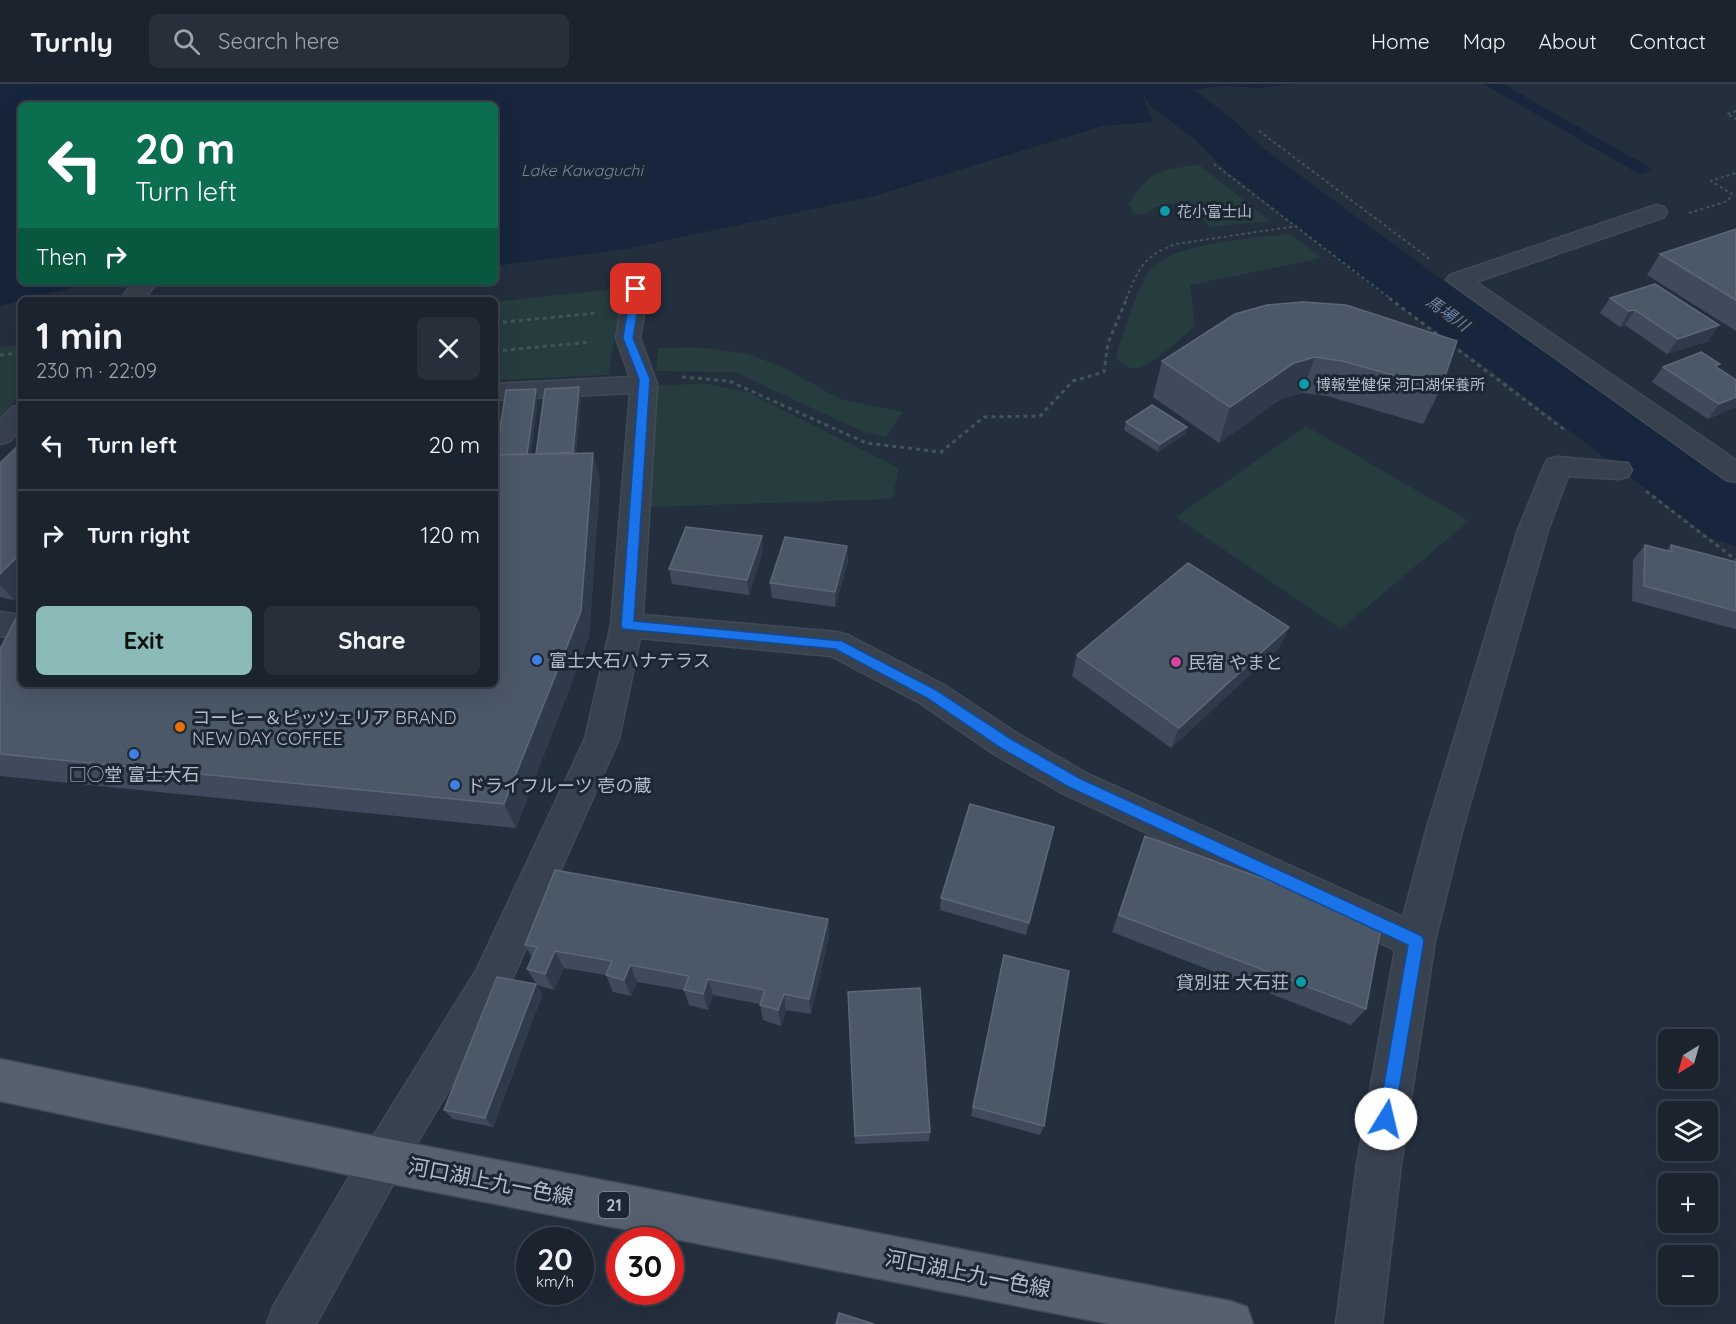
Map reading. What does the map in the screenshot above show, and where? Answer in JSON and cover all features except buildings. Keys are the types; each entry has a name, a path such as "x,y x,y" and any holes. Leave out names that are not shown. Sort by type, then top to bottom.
{"main road":[{"name":"河口湖上九一色線","path":"0,1080 382,1160 1230,1324"}],"street":[{"path":"1458,280 1656,212"},
{"path":"1458,280 1736,472"},
{"path":"290,1324 382,1160 491,982 602,739 627,626 644,381 632,312"},
{"path":"498,392 644,381"},
{"path":"0,435 18,416"},
{"path":"1359,1324 1379,1164 1416,941 1444,831 1533,530 1558,466 1618,470"},
{"path":"0,624 18,627"},
{"path":"627,626 837,644 932,694 1006,744 1074,783 1416,941"}],"path":[{"path":"1736,111 1727,114 1736,119"},
{"path":"1259,132 1458,280"},
{"path":"1214,164 1736,560"},
{"path":"1656,212 1671,209 1690,213 1728,201 1732,194 1711,181 1736,173"},
{"path":"644,381 697,376 729,381 866,443 941,452 984,417 1040,416 1073,381 1104,372 1108,343 1133,280 1140,265 1160,250 1176,244 1296,226"},
{"path":"498,323 632,312"},
{"path":"498,350 632,312"},
{"path":"0,355 18,353"}],"green space":[{"path":"1198,164 1270,221 1210,227 1196,213 1180,205 1162,205 1144,215 1134,213 1128,205 1135,193 1149,178 1164,171"},
{"path":"1290,234 1322,258 1190,285 1195,327 1144,366 1131,368 1116,359 1138,292 1147,275 1157,264 1172,255 1212,244"},
{"path":"624,288 608,375 498,380 498,302"},
{"path":"18,345 18,397 0,417 0,347"},
{"path":"697,347 748,354 782,367 840,399 903,412 886,437 861,431 735,372 656,371 658,348"},
{"path":"707,384 747,392 899,468 892,499 649,507 655,385"},
{"path":"1306,426 1469,521 1341,629 1176,517"}],"water":[{"name":"Lake Kawaguchi","path":"0,84 1295,84 1260,88 1224,86 1143,96 1153,122 1103,126 874,196 626,249 498,266 498,102 18,102 18,285 82,285 35,297 18,297 18,301 0,306"},
{"path":"1484,84 1503,84 1654,170 1639,174"}],"waterway":[{"name":"馬場川","path":"1168,95 1211,127 1245,160 1408,284 1517,359 1736,520"}],"place":[{"name":"花小富士山","path":"1165,211"},
{"name":"博報堂健保 河口湖保養所","path":"1304,384"},
{"name":"富士大石ハナテラス","path":"537,660"},
{"name":"民宿 やまと","path":"1176,662"},
{"name":"コーヒー＆ピッツェリア BRAND NEW DAY COFFEE","path":"180,727"},
{"name":"□○堂 富士大石","path":"134,754"},
{"name":"ドライフルーツ 壱の蔵","path":"455,785"},
{"name":"貸別荘 大石荘","path":"1301,982"}],"route":[{"path":"636,289 628,338 644,379 627,626 837,644 932,694 1006,744 1074,783 1416,941 1386,1119"}]}
